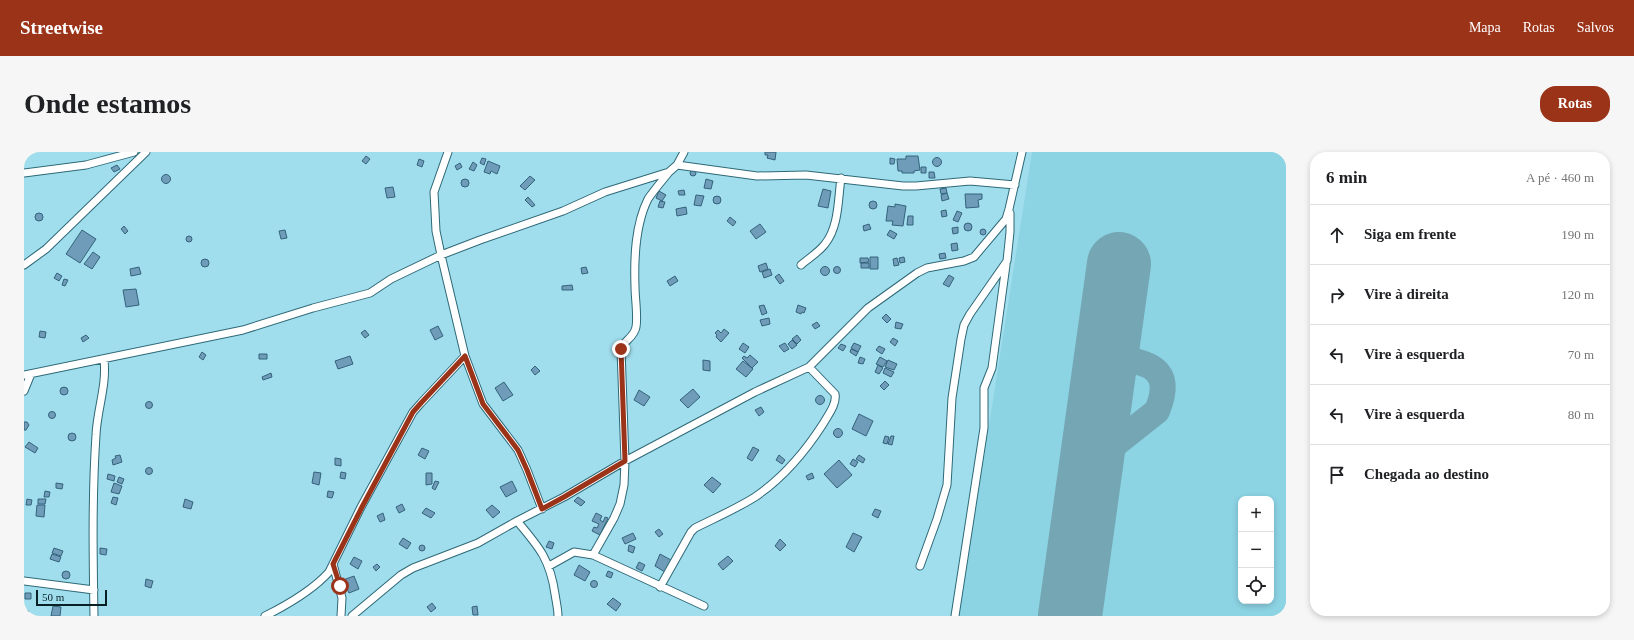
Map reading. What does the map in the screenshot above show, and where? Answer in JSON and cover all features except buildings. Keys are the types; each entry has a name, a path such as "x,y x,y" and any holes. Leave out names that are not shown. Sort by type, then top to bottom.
{"street":[{"path":"24,172 86,165 134,152"},
{"path":"24,265 32,261 46,249 146,152"},
{"path":"448,152 434,192 436,231 465,356 483,404 518,450 542,509"},
{"path":"593,555 614,518 620,504 624,485 625,461 621,349 622,345 630,340 636,326 634,259 639,229 649,198 677,164 684,152"},
{"path":"352,616 401,575 413,568 468,548 564,497 625,461 755,392 809,367 868,308 916,273 927,268 964,261 974,257 1006,219 1022,152"},
{"path":"677,164 757,176 806,174 903,186 970,181 1014,185"},
{"path":"24,391 27,374 104,360 243,330 313,308 370,293 391,279 480,240 563,211 605,192 669,172"},
{"path":"801,265 824,245 834,228 842,178"},
{"path":"955,616 984,428 984,388 992,368 1000,316 1010,232 1009,209"},
{"path":"920,566 937,519 947,485 952,398 964,325 970,314 1007,262"},
{"path":"265,616 291,602 324,578 329,572 413,412 465,356"},
{"path":"94,616 93,487 97,424 105,371 104,360"},
{"path":"660,586 691,532 695,528 755,497 792,466 813,439 830,411 836,396 809,367"},
{"path":"517,521 533,540 547,561 553,577 558,616"},
{"path":"549,566 574,552 593,555 704,606"},
{"path":"333,564 342,598 341,616"},
{"path":"24,582 94,590"}],"shaded area":[{"path":"1032,152 1286,152 1286,616 959,616"}],"taxiway":[{"path":"1091,467 1104,453 1157,411 1162,395 1162,383 1159,374 1152,368 1143,363 1132,360 1106,356"}],"runway":[{"path":"1070,616 1119,264"}],"route":[{"path":"340,586 333,564 413,412 465,356 483,404 518,450 542,509 625,461 621,349"}]}
